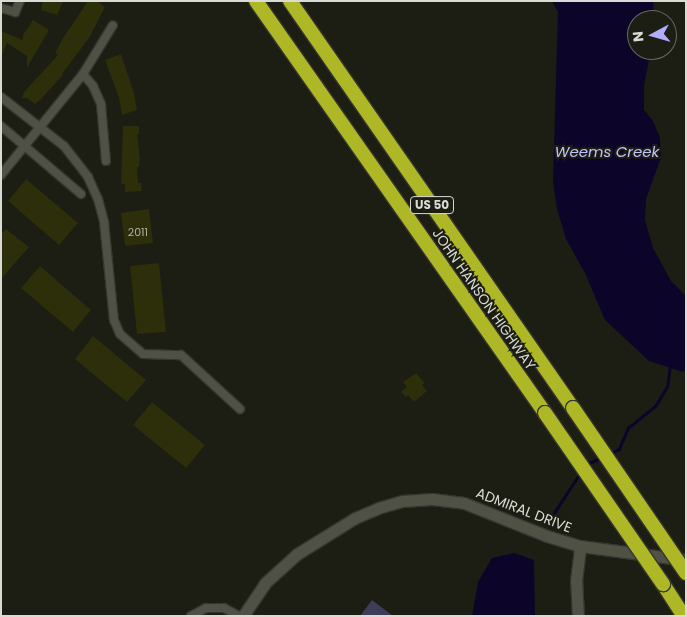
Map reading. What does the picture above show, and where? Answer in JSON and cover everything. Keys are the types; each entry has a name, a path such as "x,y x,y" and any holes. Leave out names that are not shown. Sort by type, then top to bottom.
{"highway":[{"name":"JOHN HANSON HIGHWAY","path":"256,1 545,413 684,616"},
{"name":"JOHN HANSON HIGHWAY","path":"290,1 686,573"}],"street":[{"path":"4,6 15,12 20,1"},
{"path":"1,175 83,74 113,25"},
{"path":"83,74 93,86 101,104 106,161"},
{"path":"1,96 64,146 77,161 98,199 104,222 114,320 120,334 143,354 181,355 240,409"},
{"path":"1,126 81,194"},
{"name":"ADMIRAL DRIVE","path":"243,616 265,584 298,554 355,518 378,508 403,501 432,499 464,503 547,536 580,546 686,560"},
{"path":"578,616 576,581 580,546"},
{"path":"191,616 206,608 224,608 238,616"}],"shaded area":[{"path":"372,600 393,616 360,616"}],"water":[{"name":"Weems Creek","path":"552,1 653,1 653,10 627,10 627,60 649,60 644,85 644,110 653,121 660,138 661,158 646,199 645,220 653,248 671,281 686,296 686,369 683,372 649,361 605,320 585,273 566,239 557,209 553,182 558,12"},
{"path":"514,553 534,560 535,616 472,616 478,582 492,558"}],"building":[{"path":"43,1 63,1 57,15 41,10"},
{"path":"88,1 97,1 105,7 89,38 63,75 41,99 35,104 27,98 22,98 24,92 58,55 55,53 63,38"},
{"path":"33,20 49,30 27,68 27,56 7,43 1,57 1,31 23,40 23,35"},
{"path":"121,54 134,93 137,110 122,115 119,98 105,60"},
{"path":"123,126 139,126 139,134 137,134 140,159 139,167 137,167 138,183 141,183 142,191 125,192 125,184 121,184"},
{"path":"26,179 78,223 59,245 8,201"},
{"path":"149,209 153,243 125,246 121,213"},
{"path":"6,229 29,247 1,279 1,234"},
{"path":"159,263 166,332 137,334 130,266"},
{"path":"40,266 91,310 73,332 21,288"},
{"path":"93,336 146,380 127,402 75,359"},
{"path":"416,373 425,383 422,385 427,391 414,402 408,395 406,397 401,392 407,387 403,382"},
{"path":"152,402 205,445 186,468 133,425"}],"waterway":[{"name":"Weems Creek","path":"610,454 619,449 628,428 656,405 667,387 670,366"},
{"name":"Weems Creek","path":"585,465 600,458"},
{"name":"Weems Creek","path":"552,516 580,473"}]}
